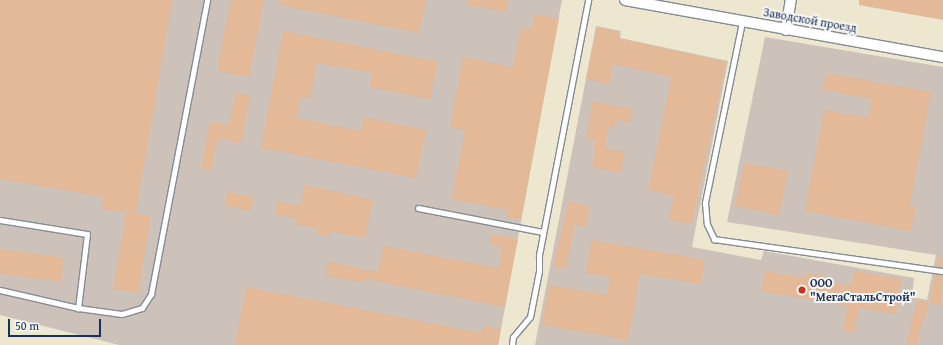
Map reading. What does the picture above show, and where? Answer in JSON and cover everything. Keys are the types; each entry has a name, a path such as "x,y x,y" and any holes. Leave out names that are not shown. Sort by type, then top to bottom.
{"street":[{"name":"Заводской проезд","path":"625,0 943,57"},
{"path":"786,30 791,0"}],"lane":[{"path":"0,290 78,308 122,314 142,308 150,294 207,0"},
{"path":"512,345 513,337 530,317 543,232 588,0"},
{"path":"742,22 705,203 707,224 714,239 724,242 943,272"},
{"path":"418,208 543,232"},
{"path":"0,220 87,234 78,308"}],"shaded area":[{"path":"0,0 562,0 498,345 119,345 0,315"},
{"path":"596,26 621,31 620,38 728,61 692,247 761,260 764,251 914,278 912,297 927,300 936,255 727,222 765,37 943,67 943,345 535,345"}],"building":[{"path":"0,0 172,0 136,214 151,216 138,293 113,289 126,213 101,209 104,197 0,179"},
{"path":"231,0 264,0 249,77 217,71"},
{"path":"280,0 426,0 419,33 280,5"},
{"path":"468,0 508,0 506,12 468,5"},
{"path":"859,0 943,0 943,20 859,5"},
{"path":"534,14 559,19 521,220 506,217 508,210 452,199 465,130 450,127 463,57 513,67 521,28 532,30"},
{"path":"597,27 619,32 618,38 726,62 692,224 669,220 674,196 648,190 672,77 613,64 609,84 586,79"},
{"path":"283,31 438,62 430,99 369,87 372,73 317,63 310,99 300,97 296,118 361,131 364,117 426,130 416,178 261,148"},
{"path":"826,73 931,92 910,206 916,207 911,231 805,211 824,110 868,118 872,99 823,90"},
{"path":"235,93 250,96 241,143 218,139 211,170 201,168 210,122 229,125"},
{"path":"593,102 633,109 630,122 616,120 614,128 609,127 605,148 625,152 621,173 593,168 595,140 586,139"},
{"path":"744,163 788,171 779,215 735,206"},
{"path":"305,185 373,200 365,238 330,231 329,236 317,234 318,229 295,224 297,219 275,214 277,201 300,206"},
{"path":"227,192 253,197 251,211 225,206"},
{"path":"568,202 590,206 586,226 575,224 566,269 553,267"},
{"path":"492,234 518,239 505,307 365,279 364,283 326,276 328,262 378,272 383,246 498,268 502,247 490,245"},
{"path":"591,240 705,260 701,284 640,274 628,340 542,325 549,285 607,295 610,277 586,273"},
{"path":"0,249 64,258 61,282 0,274"},
{"path":"938,256 943,257 943,267 936,266"},
{"path":"765,271 804,278 805,273 826,276 825,281 852,286 854,271 902,279 896,314 859,308 854,333 843,331 847,306 761,291"},
{"path":"935,274 943,275 942,305 929,303"},
{"path":"246,287 481,333 483,326 501,329 498,345 235,345"},
{"path":"917,300 929,303 916,345 906,345"}],"place":[{"name":"ООО \"МегаСтальСтрой\"","path":"802,290"}]}
